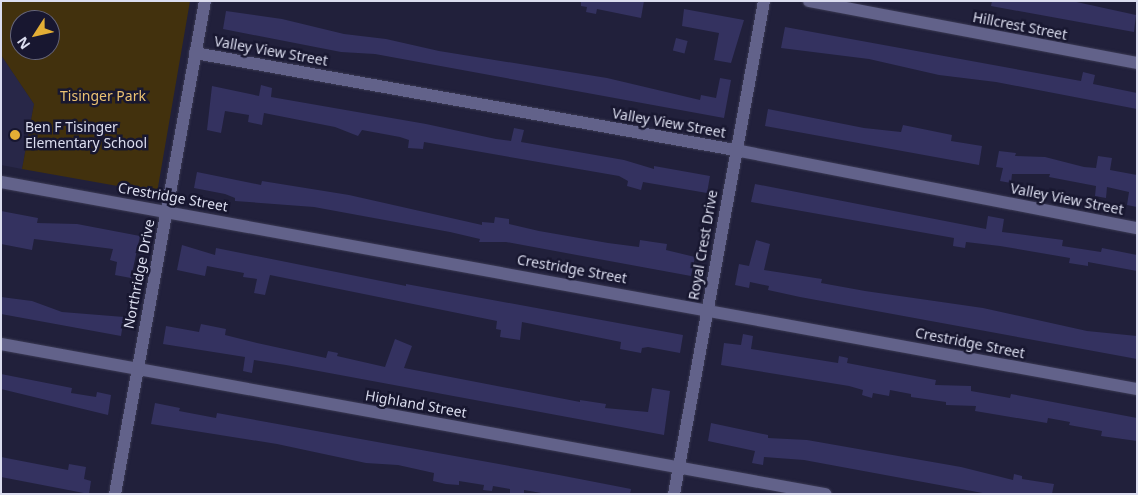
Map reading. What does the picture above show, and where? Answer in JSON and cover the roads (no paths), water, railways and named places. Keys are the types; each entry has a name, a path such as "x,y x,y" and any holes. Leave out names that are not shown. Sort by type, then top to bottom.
{"street":[{"name":"Northridge Drive","path":"115,494 136,368 205,1"},
{"name":"Royal Crest Drive","path":"674,494 764,1"},
{"name":"Hillcrest Street","path":"809,1 1137,64"},
{"name":"Valley View Street","path":"195,53 736,150 1137,228"},
{"name":"Crestridge Street","path":"1,182 707,309 1137,389"},
{"name":"Highland Street","path":"1,344 825,494"}],"place":[{"name":"Ben F Tisinger Elementary School","path":"15,135"}],"park label":[{"name":"Tisinger Park","path":"103,96"}]}
